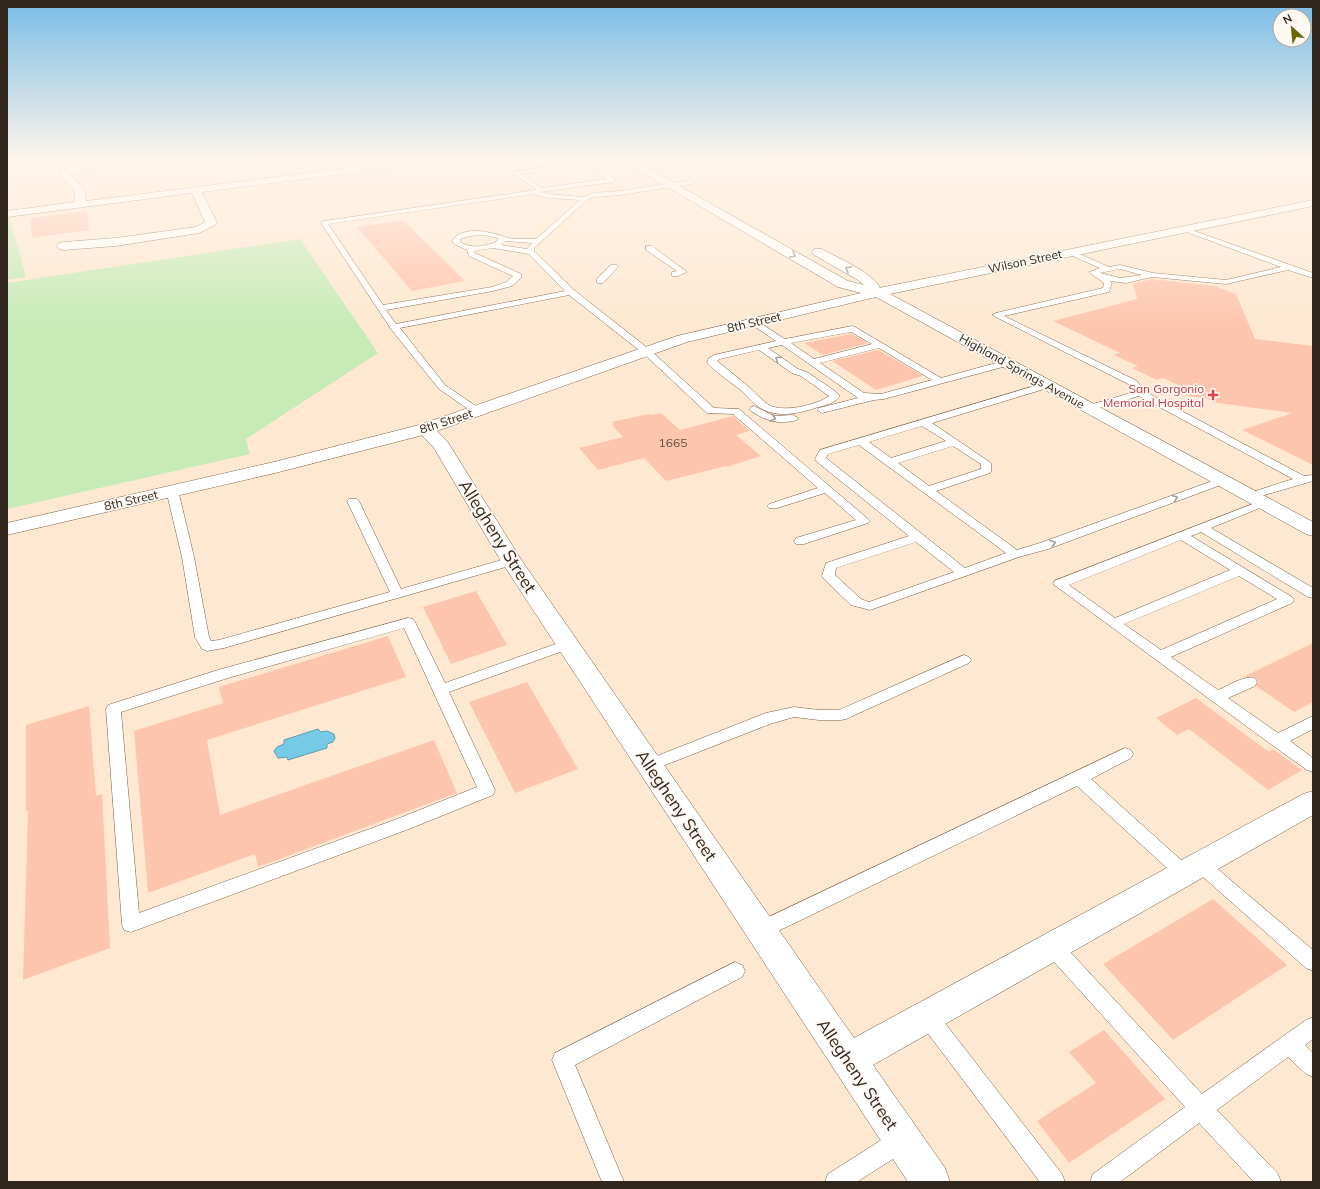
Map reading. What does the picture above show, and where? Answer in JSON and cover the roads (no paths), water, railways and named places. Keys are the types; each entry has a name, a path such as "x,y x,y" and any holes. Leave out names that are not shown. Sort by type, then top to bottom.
{"street":[{"path":"63,246 116,242 199,230 211,223 208,216"},
{"name":"Highland Springs Avenue","path":"736,216 843,284 878,293 1313,530"},
{"name":"Wilson Street","path":"878,293 1246,216"},
{"name":"Highland Springs Avenue","path":"808,247 863,277 878,293"},
{"name":"8th Street","path":"7,529 275,467 425,429 682,339 878,293"},
{"name":"Allegheny Street","path":"425,429 441,445 512,561 931,1182"},
{"path":"848,1060 1312,803"}],"lane":[{"path":"367,216 324,223 381,308 442,387 478,411"},
{"path":"531,252 530,248 565,216"},
{"path":"1183,229 1313,276"},
{"path":"537,241 502,239 497,235 484,233 463,236 456,240 458,245 470,248 493,246 531,252 571,292 647,352 711,411 735,411 864,521 800,541"},
{"path":"493,246 498,244 502,239"},
{"path":"381,308 493,288 509,284 518,276 472,254 470,248"},
{"path":"649,248 683,272 675,274"},
{"path":"1071,252 1118,281 1127,281 1153,275"},
{"path":"1105,272 1120,266 1153,275 1226,282 1290,267"},
{"path":"600,281 614,267"},
{"path":"1105,272 1108,283 1106,290 996,315 1134,383 1140,393 1307,479"},
{"path":"394,326 571,292"},
{"path":"754,322 862,396 871,398"},
{"path":"760,347 795,371 804,374 832,392 834,396 832,399 822,403 782,412 768,409 759,403 750,393 712,362 712,360 782,341 852,329 940,381"},
{"path":"812,362 880,346"},
{"path":"750,393 749,402 752,407 769,419 785,420 871,398 881,397 1007,363"},
{"path":"750,393 778,404 813,397 815,394 814,390 795,374 795,371"},
{"path":"963,573 820,459 824,452 1048,385"},
{"path":"1089,408 1140,393"},
{"path":"923,422 986,463 986,471 928,490"},
{"path":"861,441 1015,554"},
{"path":"890,462 954,442"},
{"path":"1307,479 1256,499 1202,527 1059,584 1313,766"},
{"path":"918,537 830,566 828,576 856,602 870,606 1015,554 1044,546 1222,480"},
{"path":"773,506 826,489"},
{"path":"172,490 188,557 202,637 207,646 219,645 512,561"},
{"path":"353,501 396,594"},
{"path":"1202,527 1313,594"},
{"path":"1160,656 1287,600 1182,535"},
{"path":"1114,623 1239,571"},
{"path":"408,622 441,690 487,790 396,826 131,924 113,709 223,674 408,622"},
{"path":"441,690 569,644"},
{"path":"650,764 766,719 794,712 818,715 841,715 964,660"},
{"path":"1216,697 1250,682"},
{"path":"1277,741 1313,722"},
{"path":"761,930 1079,778 1126,754"},
{"path":"1079,778 1192,869 1313,962"},
{"path":"1053,947 1200,1108 1270,1182"},
{"path":"613,1182 562,1060 735,971"},
{"path":"928,1016 1054,1182"},
{"path":"1101,1182 1200,1108 1313,1027"},
{"path":"1289,1044 1313,1067"},
{"path":"836,1182 903,1140"}],"water":[{"path":"318,729 321,732 327,731 334,734 335,738 333,742 327,744 327,748 288,760 287,757 278,758 274,751 277,747 284,744 284,740"}],"place":[{"name":"San Gorgonio Memorial Hospital","path":"1213,395"}]}
